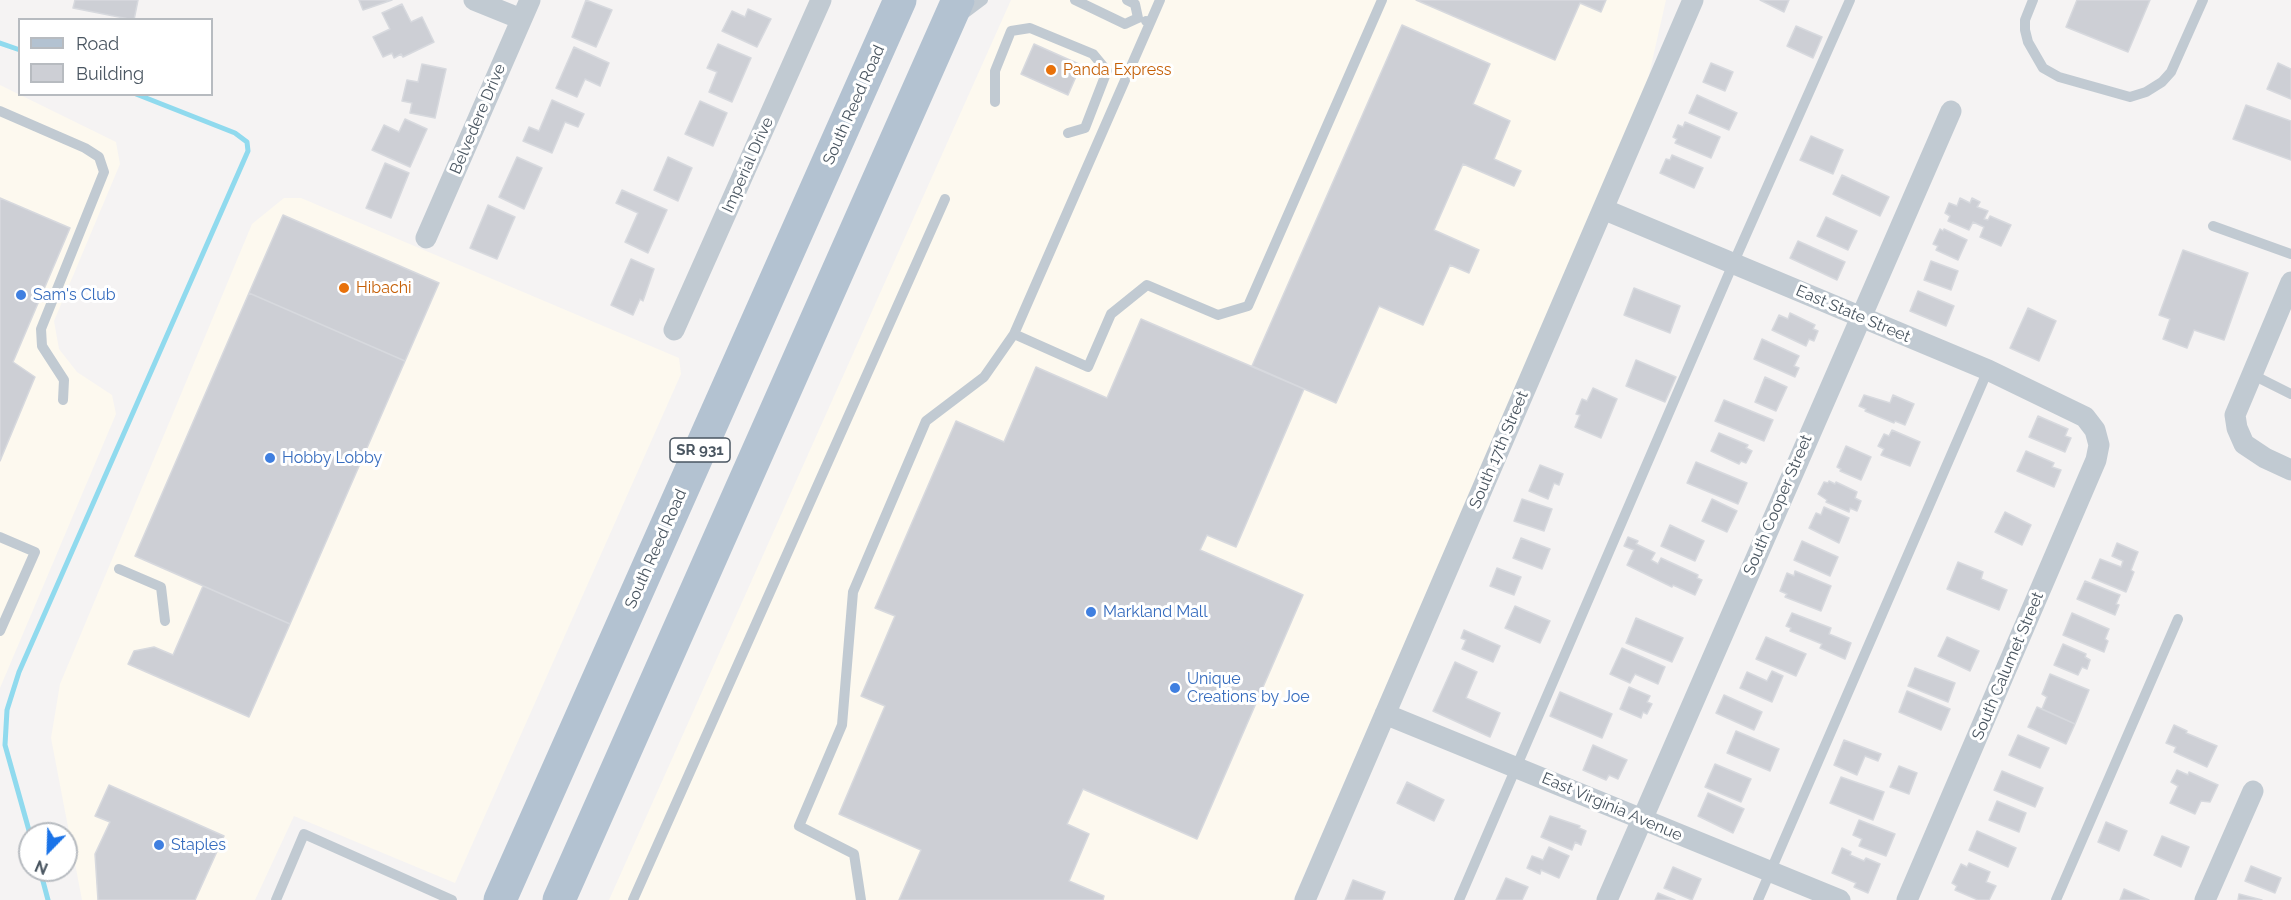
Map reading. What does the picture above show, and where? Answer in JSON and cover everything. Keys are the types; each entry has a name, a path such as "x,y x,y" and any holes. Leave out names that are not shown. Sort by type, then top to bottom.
{"main road":[{"name":"South Reed Road","path":"500,900 900,0"},
{"name":"SR 931","path":"559,900 958,0"}],"street":[{"path":"474,0 526,10"},
{"name":"Imperial Drive","path":"674,330 821,0"},
{"name":"South 17th Street","path":"1305,900 1693,0"},
{"name":"Belvedere Drive","path":"426,238 526,10"},
{"name":"South Cooper Street","path":"1607,900 1859,316 1951,111"},
{"name":"East State Street","path":"1603,209 1988,370 2085,417 2096,430"},
{"path":"2291,282 2235,415 2244,444 2265,458 2291,470"},
{"name":"South Calumet Street","path":"1907,900 2096,460 2099,445 2096,430"},
{"name":"East Virginia Avenue","path":"1385,714 1840,900"},
{"path":"2205,900 2253,790"}],"lane":[{"path":"938,45 964,14 983,0"},
{"path":"1075,0 1125,24 1138,18 1150,23"},
{"path":"1127,0 1135,4 1138,18"},
{"path":"861,900 854,854 799,826 842,725 853,592 926,421 984,377 1014,334 1160,0"},
{"path":"1014,334 1088,366 1111,314 1147,285 1218,315 1248,306 1382,0"},
{"path":"1459,900 1733,264 1850,0"},
{"path":"2033,0 2025,20 2025,30 2028,42 2043,68 2059,77 2130,97 2146,92 2162,82 2170,72 2204,0"},
{"path":"995,102 994,71 1011,31 1030,28 1093,54 1107,71 1085,128 1068,133"},
{"path":"0,111 86,148 99,157 104,172 41,329 42,346 64,380 63,400"},
{"path":"633,900 945,199"},
{"path":"2213,226 2291,254"},
{"path":"1758,900 1988,370"},
{"path":"2251,374 2291,394"},
{"path":"0,537 34,552 0,631"},
{"path":"119,569 161,587 165,621"},
{"path":"2056,900 2178,619"},
{"path":"276,900 304,834 452,900"}],"shaded area":[{"path":"1011,0 1666,0 1646,88 1293,900 609,900"},
{"path":"0,85 18,94 18,96 22,96 116,142 120,164 54,321 59,349 77,372 112,395 116,414 0,688"},
{"path":"284,198 301,198 679,358 681,374 455,883 294,816 255,900 82,900 78,879 78,822 67,822 51,738 60,684 252,224"}],"building":[{"path":"75,0 138,0 134,18 73,8"},
{"path":"359,0 392,0 363,10"},
{"path":"586,0 612,10 596,47 572,37"},
{"path":"1416,0 1606,0 1601,12 1580,3 1555,60"},
{"path":"1760,0 1789,0 1784,12"},
{"path":"2077,0 2150,0 2128,52 2066,27"},
{"path":"402,4 411,22 422,17 434,42 403,57 401,54 394,58 392,53 383,57 373,37 390,29 382,13"},
{"path":"748,9 771,19 757,47 722,31 732,11 745,17"},
{"path":"1402,25 1490,64 1473,104 1510,121 1494,159 1521,171 1514,186 1463,164 1434,230 1479,250 1469,273 1450,265 1423,325 1379,306 1336,403 1252,366"},
{"path":"1796,26 1822,37 1813,58 1787,46"},
{"path":"718,44 751,58 732,102 709,92 717,72 707,68"},
{"name":"Panda Express","path":"1034,44 1081,65 1068,95 1021,74"},
{"path":"574,47 609,63 600,86 585,79 577,97 556,88"},
{"path":"1711,63 1733,72 1725,91 1703,82"},
{"path":"2278,63 2291,69 2291,99 2267,89"},
{"path":"422,64 446,69 435,118 410,113 412,103 402,101 407,80 418,82"},
{"path":"1697,95 1737,113 1729,130 1689,113"},
{"path":"552,100 584,114 578,127 565,122 552,153 523,141 529,127 539,131"},
{"path":"700,101 727,113 713,146 685,134"},
{"path":"2246,105 2291,121 2291,160 2233,139"},
{"path":"405,119 427,129 410,167 372,150 384,125 399,132"},
{"path":"1685,122 1720,137 1711,158 1675,143 1677,139 1673,137 1678,125 1683,127"},
{"path":"1811,136 1843,150 1833,174 1800,160"},
{"path":"1672,155 1703,168 1694,188 1660,173 1666,159 1670,160"},
{"path":"517,157 542,168 524,209 499,197"},
{"path":"668,157 692,168 678,201 654,190"},
{"path":"385,163 409,173 391,218 366,208"},
{"path":"1842,175 1889,197 1880,216 1833,194"},
{"path":"622,190 667,210 648,253 625,242 638,213 616,203"},
{"name":"Sam's Club","path":"0,198 70,228 13,362 35,377 0,461"},
{"path":"1960,198 1970,203 1972,198 1980,202 1977,207 1988,211 1984,219 1988,220 1990,216 2011,225 2001,246 1980,237 1984,227 1973,222 1969,230 1948,221 1950,216 1945,213 1949,203 1957,206"},
{"path":"488,205 515,217 497,259 470,248"},
{"name":"Hibachi","path":"283,215 439,283 405,361 249,293"},
{"path":"1826,217 1857,231 1848,250 1817,236"},
{"path":"1940,229 1967,240 1958,260 1936,250 1938,246 1933,244"},
{"path":"1798,241 1845,262 1837,280 1790,258"},
{"path":"2183,250 2248,273 2224,340 2194,330 2187,348 2163,339 2170,319 2159,315"},
{"path":"631,259 654,269 643,301 640,299 633,315 611,305"},
{"path":"1931,261 1958,271 1951,290 1924,280"},
{"path":"1634,288 1680,306 1670,333 1624,315"},
{"path":"1918,291 1954,306 1946,326 1910,311"},
{"name":"Hobby Lobby","path":"249,293 405,361 290,624 135,556"},
{"path":"2028,308 2056,321 2039,361 2010,348"},
{"path":"1790,313 1815,325 1813,329 1818,331 1814,341 1809,339 1806,346 1772,330 1779,315 1788,319"},
{"name":"Markland Mall","path":"1141,319 1304,389 1236,547 1207,535 1200,550 1303,595 1197,839 1083,789 1067,824 1089,834 1069,881 1104,896 1103,900 899,900 921,850 839,814 885,706 861,696 895,616 875,608 956,421 1004,442 1036,367 1107,398"},
{"path":"1762,339 1799,356 1794,366 1799,368 1795,377 1754,359"},
{"path":"1636,360 1676,377 1665,402 1626,386"},
{"path":"1765,377 1787,387 1776,411 1755,402"},
{"path":"1593,388 1617,399 1601,438 1575,427 1580,415 1576,414 1582,399 1587,401"},
{"path":"1864,395 1890,403 1893,395 1914,404 1905,425 1865,411 1866,409 1859,406"},
{"path":"1724,400 1773,420 1764,441 1715,421"},
{"path":"2038,416 2068,429 2065,436 2071,438 2065,452 2029,437"},
{"path":"1892,430 1920,442 1910,466 1881,455 1884,449 1878,446 1884,434 1889,436"},
{"path":"1719,433 1748,445 1746,448 1752,451 1746,463 1741,461 1739,464 1711,451"},
{"path":"1846,446 1871,457 1861,480 1840,471 1841,469 1837,467"},
{"path":"2026,451 2054,463 2052,467 2061,470 2054,487 2017,471"},
{"path":"1696,462 1747,483 1738,504 1687,483"},
{"path":"1540,465 1563,474 1559,485 1554,483 1548,499 1529,491"},
{"path":"1829,481 1857,492 1855,498 1861,501 1857,511 1850,508 1849,512 1826,502 1827,500 1818,494 1824,482"},
{"path":"1522,499 1552,509 1544,531 1514,521"},
{"path":"1712,499 1737,511 1727,532 1702,521"},
{"path":"1824,507 1849,518 1839,543 1809,528 1816,513 1821,515"},
{"path":"2005,512 2031,525 2022,545 1995,532"},
{"path":"1670,525 1704,541 1695,561 1661,546"},
{"path":"1628,537 1638,541 1636,544 1655,553 1651,560 1658,564 1661,558 1698,575 1697,578 1702,580 1695,595 1673,585 1672,587 1627,565 1634,550 1624,546"},
{"path":"1521,538 1550,549 1542,569 1513,558"},
{"path":"1802,541 1838,557 1830,576 1794,560"},
{"path":"2117,543 2138,552 2131,570 2134,572 2126,592 2092,578 2100,559 2121,567 2123,561 2112,556"},
{"path":"1958,562 1983,572 1981,579 2007,590 1999,610 1947,589"},
{"path":"1497,568 1521,577 1514,595 1490,586"},
{"path":"1795,571 1831,586 1821,611 1785,597 1787,594 1780,591 1787,573 1794,576"},
{"path":"2085,581 2120,595 2115,615 2077,599"},
{"path":"203,586 290,624 249,717 128,664 134,651 154,647 173,655"},
{"path":"1515,606 1550,621 1540,643 1505,628"},
{"path":"1792,613 1831,628 1829,634 1851,643 1845,659 1820,648 1822,644 1790,631 1791,628 1786,626"},
{"path":"2072,613 2109,629 2104,652 2063,635"},
{"path":"1636,618 1683,638 1672,662 1626,643"},
{"path":"1464,630 1500,646 1493,662 1462,649 1466,640 1461,638"},
{"path":"1766,637 1806,654 1796,676 1756,659"},
{"path":"1947,637 1979,651 1970,671 1938,656"},
{"path":"2063,644 2086,654 2085,657 2090,660 2087,669 2082,667 2078,675 2054,665"},
{"path":"1622,648 1665,667 1658,684 1635,674 1630,683 1610,674"},
{"path":"1455,662 1477,672 1466,698 1500,713 1490,737 1433,711"},
{"path":"1915,668 1955,683 1948,702 1908,686"},
{"path":"1772,671 1783,676 1772,702 1740,688 1747,672 1767,681"},
{"path":"2050,674 2089,690 2075,724 2042,709 2047,697 2042,694"},
{"path":"1629,687 1650,696 1647,702 1652,704 1647,714 1643,712 1641,718 1620,709"},
{"path":"1907,691 1950,709 1941,730 1899,712"},
{"path":"1560,692 1612,714 1602,738 1550,716"},
{"path":"1724,695 1762,712 1754,730 1716,713"},
{"path":"2037,707 2075,724 2066,744 2028,727"},
{"path":"2174,725 2187,731 2186,733 2217,746 2207,767 2174,752 2176,747 2166,743"},
{"path":"1736,731 1779,749 1770,771 1727,753"},
{"path":"2018,735 2049,748 2040,768 2009,755"},
{"path":"1844,740 1881,754 1878,761 1865,756 1857,775 1834,765"},
{"path":"1593,745 1627,760 1618,779 1609,775 1606,780 1583,770"},
{"path":"1715,764 1751,779 1741,802 1705,787"},
{"path":"1899,766 1917,773 1909,794 1890,787"},
{"path":"2177,770 2188,775 2189,772 2218,785 2210,802 2201,801 2195,814 2170,803 2178,786 2171,782"},
{"path":"2002,771 2043,788 2035,807 1994,790"},
{"path":"1841,777 1884,792 1873,820 1830,803"},
{"path":"1407,782 1444,800 1434,821 1397,803"},
{"name":"Staples","path":"109,785 224,836 195,900 98,900 95,854 110,822 95,816"},
{"path":"1708,793 1744,809 1733,833 1698,816"},
{"path":"1997,801 2026,813 2019,832 1989,820"},
{"path":"1550,816 1580,826 1579,828 1586,831 1581,845 1575,842 1572,850 1541,837"},
{"path":"1859,820 1895,834 1886,856 1859,846 1862,839 1853,835"},
{"path":"2106,822 2127,831 2119,851 2098,842"},
{"path":"1977,831 2016,848 2008,867 1969,850"},
{"path":"2162,836 2189,847 2181,867 2154,855"},
{"path":"1549,847 1569,856 1559,878 1541,870 1540,874 1527,868 1532,856 1543,860"},
{"path":"1842,848 1851,852 1850,855 1864,861 1866,858 1880,864 1868,893 1854,887 1856,883 1832,873"},
{"path":"1969,863 1990,872 1986,882 1996,886 1989,900 1978,900 1955,890 1957,886 1952,883 1961,864 1967,867"},
{"path":"2251,866 2281,878 2275,893 2245,881"},
{"path":"1673,867 1701,879 1692,900 1664,888"},
{"path":"1506,878 1528,887 1522,900 1496,900"},
{"path":"1353,880 1385,892 1382,900 1345,900"},
{"path":"2124,889 2149,900 2120,900"},
{"path":"1658,893 1675,900 1655,900"},
{"path":"2239,894 2262,900 2238,900"}],"waterway":[{"path":"0,43 18,49"},
{"path":"27,822 5,745 7,710 19,672 248,151 247,142 235,133 141,96"},
{"path":"43,882 48,900"}],"place":[{"name":"Panda Express","path":"1051,70"},
{"name":"Hibachi","path":"344,288"},
{"name":"Sam's Club","path":"21,295"},
{"name":"Hobby Lobby","path":"270,458"},
{"name":"Markland Mall","path":"1091,612"},
{"name":"Unique Creations by Joe","path":"1175,688"},
{"name":"Staples","path":"159,845"}]}
